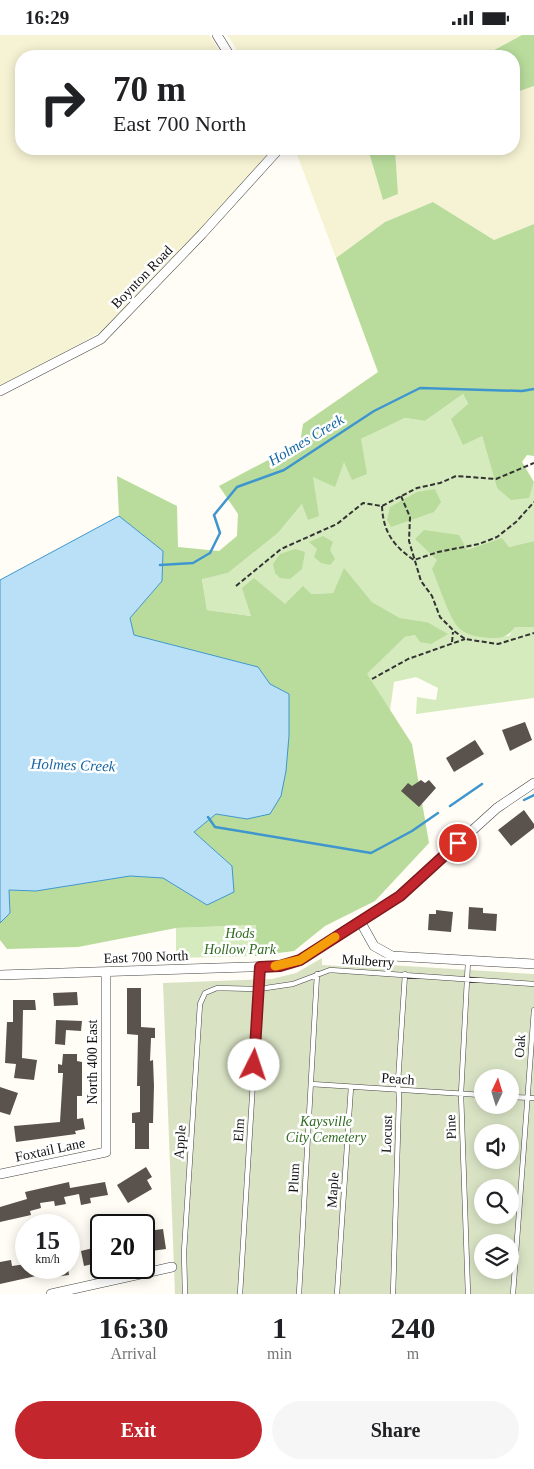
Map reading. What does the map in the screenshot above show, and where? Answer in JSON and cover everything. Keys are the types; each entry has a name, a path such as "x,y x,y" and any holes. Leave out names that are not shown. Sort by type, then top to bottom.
{"street":[{"path":"217,35 226,50"},
{"name":"Boynton Road","path":"0,391 102,339 196,241 273,155"},
{"name":"East 700 North","path":"0,975 280,966 300,960 400,896 497,808 534,783"},
{"path":"360,921 374,946 392,955 534,964"},
{"name":"North 400 East","path":"106,972 106,1152"},
{"name":"Foxtail Lane","path":"0,1174 106,1152"},
{"path":"51,1294 172,1267"},
{"path":"95,1283 98,1294"}],"lane":[{"name":"Pine","path":"468,959 461,1094 468,1294"},
{"name":"Elm","path":"240,1294 260,967"},
{"name":"Mulberry","path":"205,993 217,988 259,989 293,984 330,969 534,984"},
{"name":"Plum","path":"298,1294 317,974"},
{"name":"Locust","path":"394,1294 398,1082 405,974"},
{"name":"Apple","path":"185,1294 186,1222 200,1004 205,993"},
{"name":"Oak","path":"513,1294 534,1010"},
{"name":"Peach","path":"311,1084 474,1095"},
{"name":"Maple","path":"337,1294 351,1087"},
{"path":"519,1098 534,1098"}],"path":[{"path":"236,586 281,549 337,524 363,503 382,506 417,488 440,483 456,476 496,479 534,463"},
{"path":"401,496 410,517 409,541 421,581 432,596 440,617 465,639"},
{"path":"414,560 438,551 478,544 497,537 516,522 534,502"},
{"path":"382,506 382,521 392,542 414,560"},
{"path":"452,642 454,631"},
{"path":"372,679 408,659 452,642 465,639 498,644 534,633"}],"shaded area":[{"path":"0,35 209,35 219,50 15,50 15,155 271,155 103,331 0,387"},
{"path":"227,35 522,35 494,50 237,50"},
{"path":"534,86 534,224 494,240 433,202 385,222 336,258 297,155 370,155 383,200 398,194 395,155 520,155 520,91"}],"green space":[{"path":"522,35 534,35 534,86 520,91 520,50 494,50"},
{"path":"370,155 395,155 398,194 383,200"},
{"path":"433,202 494,240 534,224 534,456 527,455 522,462 534,482 529,498 511,500 497,488 482,436 463,445 451,419 468,404 463,394 425,421 405,418 361,439 367,474 352,480 344,462 335,487 313,477 319,516 308,520 302,504 278,533 228,573 202,579 207,610 251,616 242,588 254,578 285,604 303,586 311,594 333,593 344,568 372,602 400,618 427,622 448,634 431,644 420,642 415,635 405,637 367,674 412,744 429,843 375,901 325,926 294,951 255,956 256,925 176,928 78,947 7,949 0,940 0,923 10,913 9,890 36,891 130,876 163,878 207,905 232,866 194,832 216,814 247,819 281,796 289,736 289,694 270,684 258,667 134,635 130,618 162,581 163,551 119,516 117,476 177,506 178,547 219,551 237,536 238,514 219,486 300,443 303,424 378,372 336,258 385,222"},
{"path":"463,394 482,436 497,488 528,498 534,483 534,541 509,547 502,539 437,560 457,626 469,633 488,637 509,636 514,627 534,627 534,698 416,714 417,697 436,700 438,688 416,677 394,682 389,718 359,662 368,673 405,637 415,635 427,622 400,618 372,602 344,569 333,593 311,594 252,616 207,610 202,578 228,573 278,533 302,504 313,476 344,461 361,439 405,418 425,421"},
{"path":"435,489 441,502 434,512 391,527 387,520 390,507 417,492"},
{"path":"424,530 459,535 467,550 502,538 509,547 534,541 534,627 515,627 506,635 493,638 480,637 463,632 450,614 432,569 437,560 415,539"},
{"path":"323,536 333,542 330,550 335,559 330,565 321,563 314,557 317,549 309,542"},
{"path":"295,549 305,552 302,569 290,579 280,578 275,573 273,564 280,554"},
{"name":"Hods Hollow Park","path":"257,925 255,956 176,958 176,928"},
{"name":"Kaysville City Cemetery","path":"322,958 322,965 374,968 375,960 389,965 534,974 534,1294 175,1294 163,983 272,979 296,973"}],"water":[{"path":"119,516 163,551 162,581 130,618 134,635 258,667 270,684 289,694 289,736 286,771 281,796 270,814 247,819 216,814 194,832 232,866 234,892 207,905 163,878 130,876 36,891 9,890 10,913 0,923 0,580"}],"building":[{"path":"525,722 532,740 510,751 502,730"},
{"path":"475,740 484,754 454,772 446,758"},
{"path":"421,780 425,783 429,780 436,788 419,807 401,791 408,783 412,786"},
{"path":"524,810 534,824 534,828 511,846 498,830"},
{"path":"469,907 483,908 483,913 497,914 496,931 468,929"},
{"path":"436,910 453,912 451,932 428,930 429,914 436,914"},
{"path":"127,988 141,988 141,1027 155,1028 155,1038 151,1038 150,1061 153,1060 154,1086 153,1123 149,1123 149,1149 135,1149 135,1123 132,1123 132,1113 140,1112 140,1086 137,1086 138,1035 127,1034"},
{"path":"77,992 78,1005 54,1006 53,993"},
{"path":"13,1000 35,1000 36,1010 23,1010 22,1058 37,1060 34,1080 14,1078 16,1064 5,1063 7,1022 13,1022"},
{"path":"56,1020 82,1021 81,1031 66,1030 65,1045 55,1044"},
{"path":"63,1054 77,1054 77,1061 82,1062 82,1096 77,1096 77,1119 83,1118 85,1129 75,1131 76,1134 16,1142 14,1126 60,1122 63,1073 58,1073 58,1064 62,1065"},
{"path":"0,1087 18,1093 10,1115 0,1112"},
{"path":"146,1167 152,1177 147,1180 152,1189 128,1203 117,1185"},
{"path":"69,1182 70,1188 105,1182 108,1195 90,1198 91,1203 81,1205 79,1194 64,1197 66,1204 55,1206 54,1201 40,1203 41,1208 30,1211 31,1214 15,1214 15,1219 0,1222 0,1207 27,1199 25,1192"},
{"path":"163,1229 166,1249 155,1250 155,1230"},
{"path":"90,1249 90,1265 84,1266 81,1251"},
{"path":"11,1260 12,1266 15,1266 15,1279 22,1279 0,1284 0,1262"}],"waterway":[{"name":"Holmes Creek","path":"160,565 193,563 210,553 220,533 214,515 237,487 284,470 374,411 420,388 522,391 534,389"},
{"path":"450,806 482,784"},
{"path":"524,800 534,795"},
{"path":"208,817 215,827 371,853 412,831 438,813"}],"slow traffic":[{"path":"275,966 300,960 335,937"}],"route":[{"path":"254,1065 260,967 280,966 300,960 400,896 458,843"}]}
